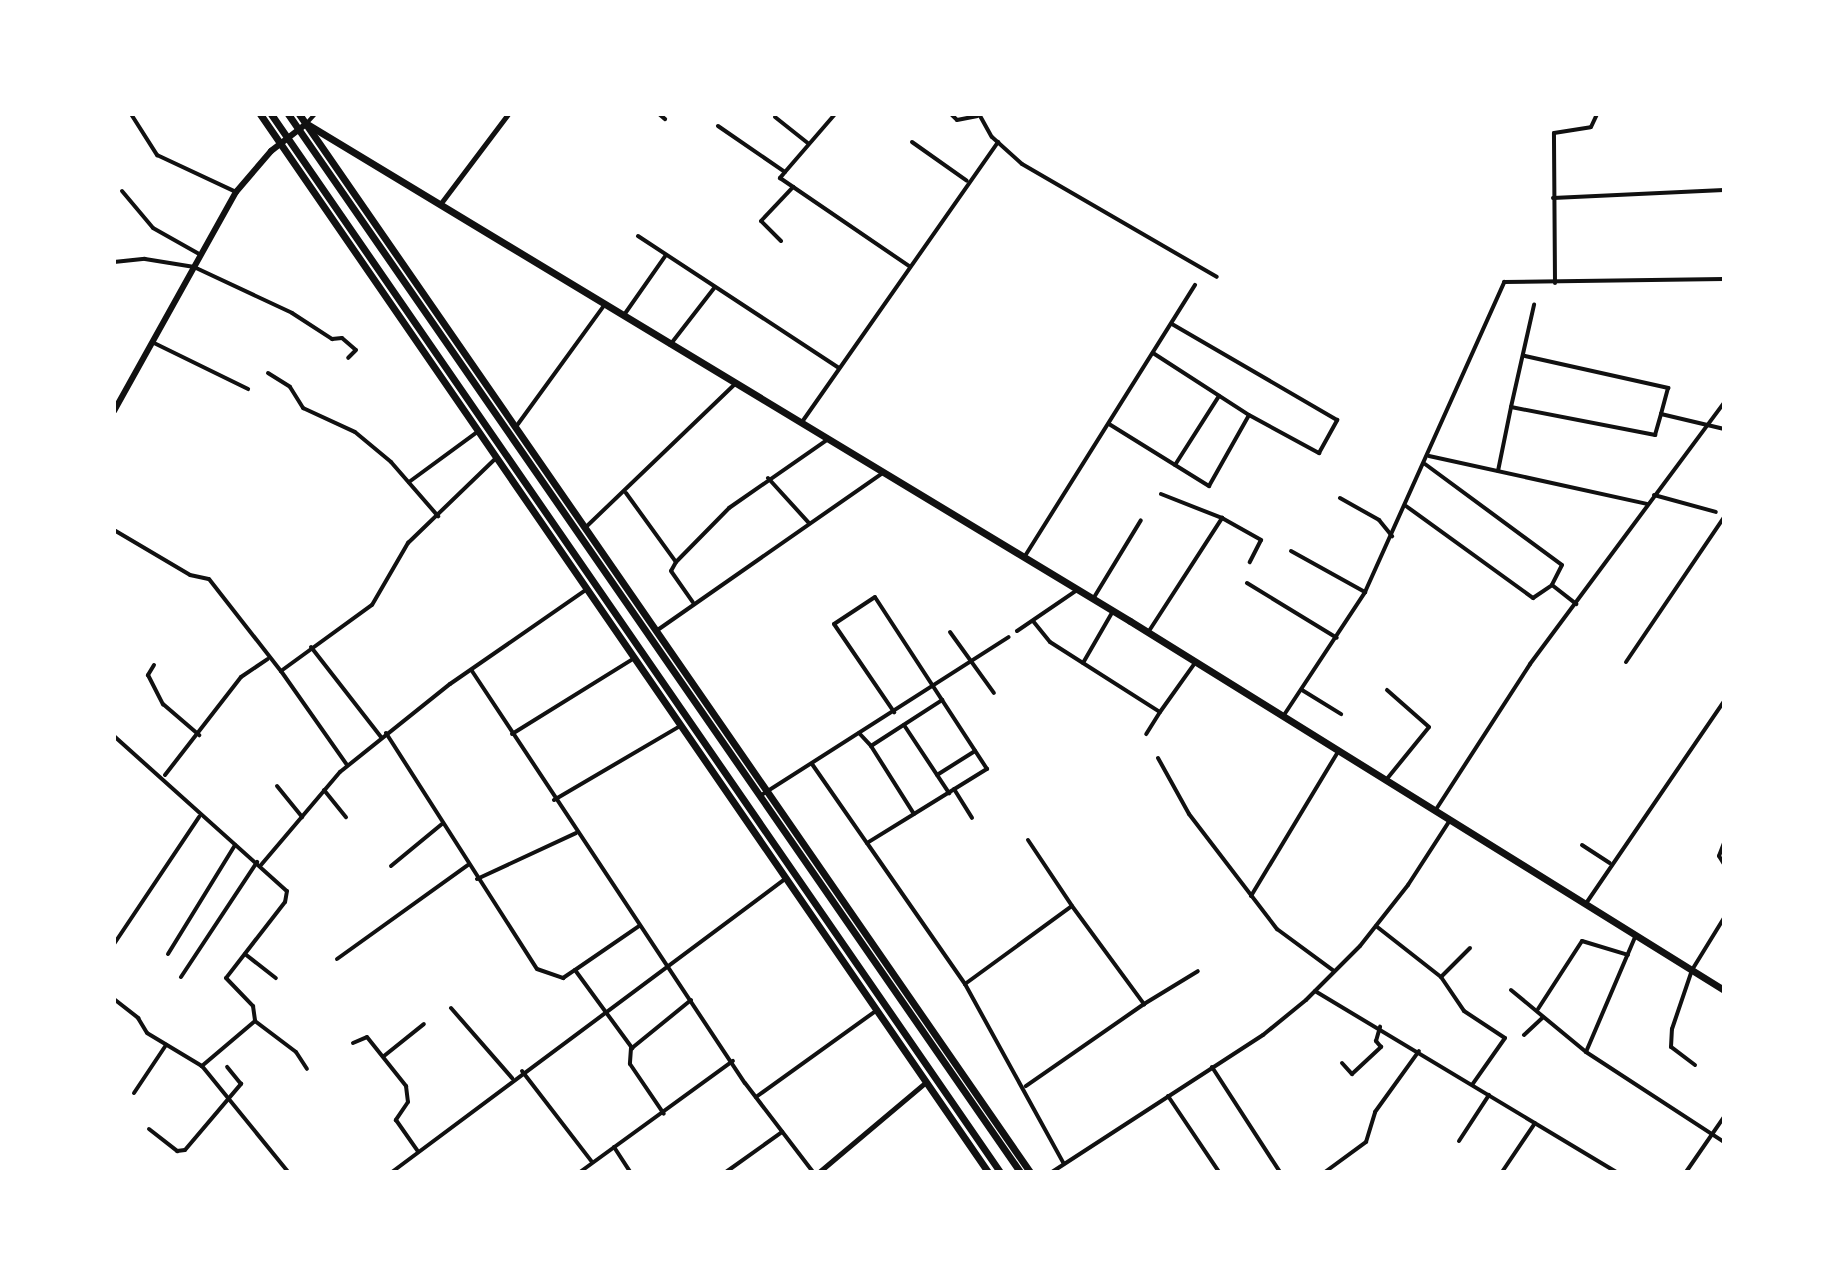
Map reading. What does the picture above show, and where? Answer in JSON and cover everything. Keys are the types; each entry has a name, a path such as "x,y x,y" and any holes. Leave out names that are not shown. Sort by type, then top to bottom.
{"main road":[{"path":"260,114 284,140 1000,1172"},
{"path":"271,114 284,140 497,458 988,1172"},
{"path":"288,114 303,127 441,203 603,307 1113,611 1587,902 1724,990"},
{"path":"299,114 303,127 1020,1172"},
{"path":"114,411 236,192 284,140 303,127"},
{"path":"303,127 518,424 1030,1172"}],"street":[{"path":"131,114 157,155 236,192"},
{"path":"303,127 315,114"},
{"path":"441,203 508,114"},
{"path":"659,114 665,119"},
{"path":"835,114 780,178 909,266"},
{"path":"951,114 957,120 979,115 998,142 1022,164 1217,277"},
{"path":"1555,283 1554,133 1591,127 1597,114"},
{"path":"775,117 809,144"},
{"path":"718,126 785,172"},
{"path":"912,142 967,181"},
{"path":"800,425 967,181 998,142"},
{"path":"781,241 761,221 793,187"},
{"path":"1553,198 1724,190"},
{"path":"122,191 153,228 201,255"},
{"path":"638,236 839,368"},
{"path":"622,317 666,255"},
{"path":"114,262 145,259 194,267 292,313 332,339 342,338 356,350 348,358"},
{"path":"1283,717 1365,592 1429,456 1504,282 1724,279"},
{"path":"1024,558 1195,285"},
{"path":"670,346 715,287"},
{"path":"1498,471 1534,305"},
{"path":"518,424 603,307"},
{"path":"1153,353 1249,415 1319,453 1337,420 1172,324"},
{"path":"152,342 248,389"},
{"path":"1511,407 1655,435 1668,388 1525,356"},
{"path":"268,373 290,387 303,408 355,432 409,482 438,516"},
{"path":"587,526 626,493 734,385"},
{"path":"1175,465 1219,396"},
{"path":"1435,811 1530,664 1724,403"},
{"path":"1661,414 1724,429"},
{"path":"1109,424 1209,486 1249,415"},
{"path":"409,482 479,430"},
{"path":"693,602 671,571 676,562 729,508 768,478 827,440"},
{"path":"1429,456 1647,504"},
{"path":"281,671 372,605 408,543 438,516 475,474 497,458"},
{"path":"1406,506 1533,598 1552,585 1562,565 1425,464"},
{"path":"659,629 693,602 883,473"},
{"path":"768,478 809,523"},
{"path":"626,493 676,562"},
{"path":"1161,494 1222,518 1261,540 1250,562"},
{"path":"1654,495 1716,512"},
{"path":"1340,498 1379,520 1392,536"},
{"path":"1626,662 1724,517"},
{"path":"1147,633 1222,518"},
{"path":"1093,599 1141,520"},
{"path":"114,530 190,575 209,579 268,659 281,671 347,765"},
{"path":"1291,551 1365,592"},
{"path":"1247,583 1337,638"},
{"path":"1552,585 1576,604"},
{"path":"181,977 259,864 347,765 384,735 588,589"},
{"path":"1017,631 1077,590"},
{"path":"867,843 987,769 875,597 834,624 894,712"},
{"path":"1083,663 1113,611"},
{"path":"1033,621 1050,642 1160,712"},
{"path":"950,632 994,693"},
{"path":"760,796 1009,637"},
{"path":"311,647 384,735 537,969 563,978 640,925"},
{"path":"512,734 635,658"},
{"path":"164,776 199,735 241,677 268,659"},
{"path":"1146,734 1195,663"},
{"path":"154,665 148,675 163,704 199,735"},
{"path":"472,671 554,800 756,1097 782,1132 819,1171 927,1082"},
{"path":"1302,690 1341,714"},
{"path":"1386,780 1429,727 1387,690"},
{"path":"871,746 943,699"},
{"path":"1587,902 1610,863 1724,701"},
{"path":"554,800 682,725"},
{"path":"904,725 937,775 972,818"},
{"path":"859,733 871,746 914,814"},
{"path":"114,736 164,776 199,817 259,864 287,891 285,902 226,978 253,1006 255,1021 296,1052 307,1069"},
{"path":"1251,896 1339,750"},
{"path":"937,775 975,751"},
{"path":"1158,758 1189,814 1277,929 1334,971"},
{"path":"812,764 965,984 1026,1086 1064,1164"},
{"path":"277,786 302,817"},
{"path":"324,790 346,817"},
{"path":"114,944 199,817"},
{"path":"1052,1172 1263,1035 1315,991 1376,926 1450,820"},
{"path":"391,866 442,824"},
{"path":"477,879 577,833"},
{"path":"1028,840 1144,1004"},
{"path":"1724,843 1719,856 1724,864"},
{"path":"168,954 235,845"},
{"path":"1582,845 1610,863"},
{"path":"337,959 468,865"},
{"path":"392,1172 512,1078 786,878"},
{"path":"965,984 1072,906"},
{"path":"1695,1065 1671,1047 1692,970 1724,918"},
{"path":"1376,926 1441,977 1464,1011 1505,1038 1472,1085"},
{"path":"1586,1052 1636,935"},
{"path":"1538,1009 1582,941 1628,955"},
{"path":"1441,977 1470,948"},
{"path":"245,954 276,978"},
{"path":"575,970 632,1048"},
{"path":"1026,1086 1144,1004 1198,971"},
{"path":"1511,990 1538,1009 1543,1017 1586,1052 1724,1142"},
{"path":"1315,991 1419,1050 1616,1172"},
{"path":"664,1114 630,1064 632,1048 691,1000"},
{"path":"114,1010 116,1001 166,1045 202,1066 288,1172"},
{"path":"451,1008 512,1078"},
{"path":"756,1097 877,1010"},
{"path":"1524,1035 1543,1017"},
{"path":"202,1066 255,1021"},
{"path":"384,1056 424,1024"},
{"path":"1342,1063 1352,1074 1381,1047 1376,1041 1380,1027"},
{"path":"353,1043 367,1037 409,1093 396,1120 418,1151"},
{"path":"134,1093 166,1045"},
{"path":"1325,1172 1366,1142 1375,1112 1419,1050"},
{"path":"580,1172 733,1061"},
{"path":"149,1129 181,1152 231,1100 241,1081 227,1067"},
{"path":"1212,1067 1280,1172"},
{"path":"522,1071 592,1162"},
{"path":"1459,1141 1489,1095"},
{"path":"1168,1096 1219,1172"},
{"path":"1686,1172 1724,1117"},
{"path":"1502,1172 1535,1123"},
{"path":"726,1172 782,1132"},
{"path":"614,1147 630,1172"}]}
